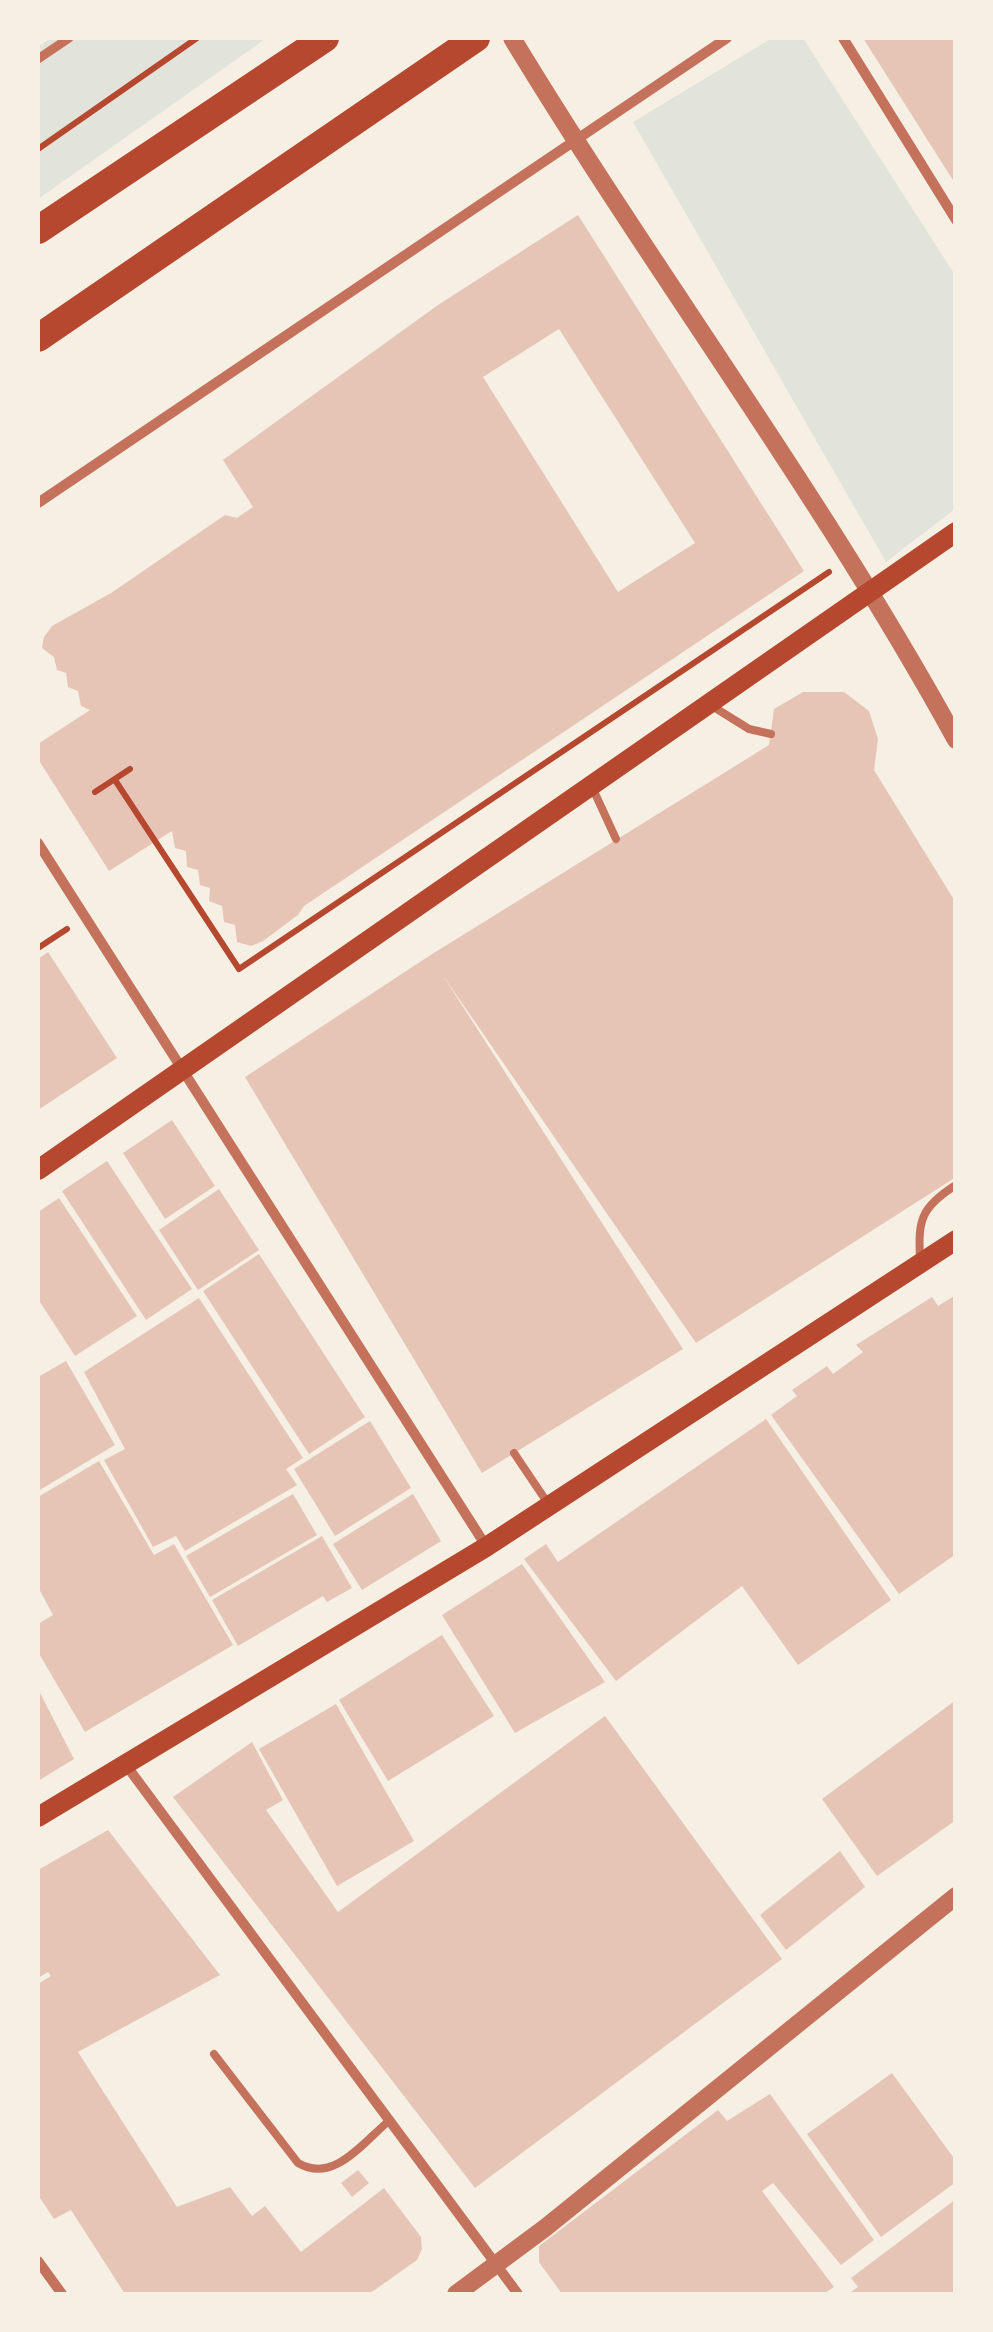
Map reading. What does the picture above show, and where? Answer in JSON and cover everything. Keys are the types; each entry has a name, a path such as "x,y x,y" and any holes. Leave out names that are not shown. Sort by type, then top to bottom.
{"highway":[{"path":"38,230 325,38"},
{"path":"38,338 476,38"}],"main road":[{"path":"38,1170 956,532"},
{"path":"38,1817 486,1547 956,1240"}],"street":[{"path":"38,59 68,38"},
{"path":"512,38 574,142 950,716 956,740"},
{"path":"38,502 726,38"},
{"path":"843,38 956,220"},
{"path":"38,843 486,1547"},
{"path":"126,1765 518,2294"},
{"path":"456,2294 956,1896"},
{"path":"38,2261 62,2294"}],"lane":[{"path":"708,704 749,729 770,734"},
{"path":"591,785 616,839"},
{"path":"920,1263 918,1224 931,1203 956,1184"},
{"path":"514,1453 550,1506"},
{"path":"214,2054 298,2163 314,2172 332,2170 390,2120"}],"path":[{"path":"38,149 197,38"},
{"path":"115,780 240,970 847,560"},
{"path":"95,792 130,769"}],"shaded area":[{"path":"51,38 267,38 38,199 38,47"},
{"path":"772,38 803,38 955,275 955,509 886,562 633,122"}],"building":[{"path":"863,38 956,38 956,185"},
{"path":"578,215 804,571 304,906 263,941 251,946 237,942 235,925 224,922 222,906 209,901 210,888 200,885 198,870 187,867 186,851 175,848 172,831 109,871 38,759 38,744 90,710 81,706 78,691 68,687 66,673 57,670 54,657 42,648 44,637 52,626 111,593 225,515 237,518 253,507 223,460 438,305","holes":["559,329 695,543 618,592 483,377"]},
{"path":"803,692 844,692 869,711 878,739 874,770 956,903 956,1177 696,1343 442,974 683,1349 482,1473 245,1077 429,956 769,745 774,709"},
{"path":"48,952 117,1058 38,1110 38,959"},
{"path":"172,1120 215,1186 165,1219 123,1153"},
{"path":"107,1161 192,1289 146,1320 62,1191"},
{"path":"219,1189 259,1250 198,1290 159,1230"},
{"path":"59,1198 137,1316 75,1356 38,1299 38,1212"},
{"path":"259,1254 365,1417 309,1454 203,1291"},
{"path":"956,1295 956,1554 899,1594 771,1415 797,1396 792,1390 827,1366 833,1374 863,1352 856,1345 932,1297 938,1306"},
{"path":"199,1298 303,1458 286,1469 297,1485 185,1551 176,1536 153,1547 104,1460 125,1449 84,1372"},
{"path":"66,1361 115,1445 38,1491 38,1377"},
{"path":"766,1419 891,1600 798,1665 742,1586 616,1681 524,1559 546,1544 558,1562"},
{"path":"370,1421 411,1488 335,1536 294,1469"},
{"path":"99,1461 154,1555 174,1544 233,1645 85,1732 38,1652 38,1624 53,1615 38,1587 38,1497"},
{"path":"293,1494 317,1535 210,1597 186,1556"},
{"path":"413,1494 441,1541 362,1590 333,1544"},
{"path":"322,1536 352,1588 327,1602 323,1596 238,1646 212,1600"},
{"path":"522,1564 605,1682 515,1733 442,1615"},
{"path":"442,1635 494,1716 388,1781 339,1700"},
{"path":"38,1689 74,1759 38,1781"},
{"path":"956,1700 956,1820 877,1876 822,1799"},
{"path":"336,1704 414,1841 337,1886 259,1749"},
{"path":"605,1716 782,1959 475,2188 173,1797 252,1742 283,1800 266,1810 338,1912"},
{"path":"108,1830 220,1975 78,2052 177,2207 230,2187 252,2216 265,2206 301,2252 384,2188 421,2237 422,2249 417,2260 369,2294 125,2294 71,2210 54,2219 38,2195 38,1984 51,1976 48,1972 38,1978 38,1870"},
{"path":"840,1851 865,1887 786,1950 760,1915"},
{"path":"892,2073 956,2161 956,2182 881,2237 807,2134"},
{"path":"770,2094 874,2240 841,2265 773,2183 762,2191 834,2287 823,2294 562,2294 539,2262 539,2246 718,2110 727,2121"},
{"path":"358,2170 369,2183 352,2197 341,2183"},
{"path":"956,2199 956,2294 848,2294 858,2287 851,2278"}]}
